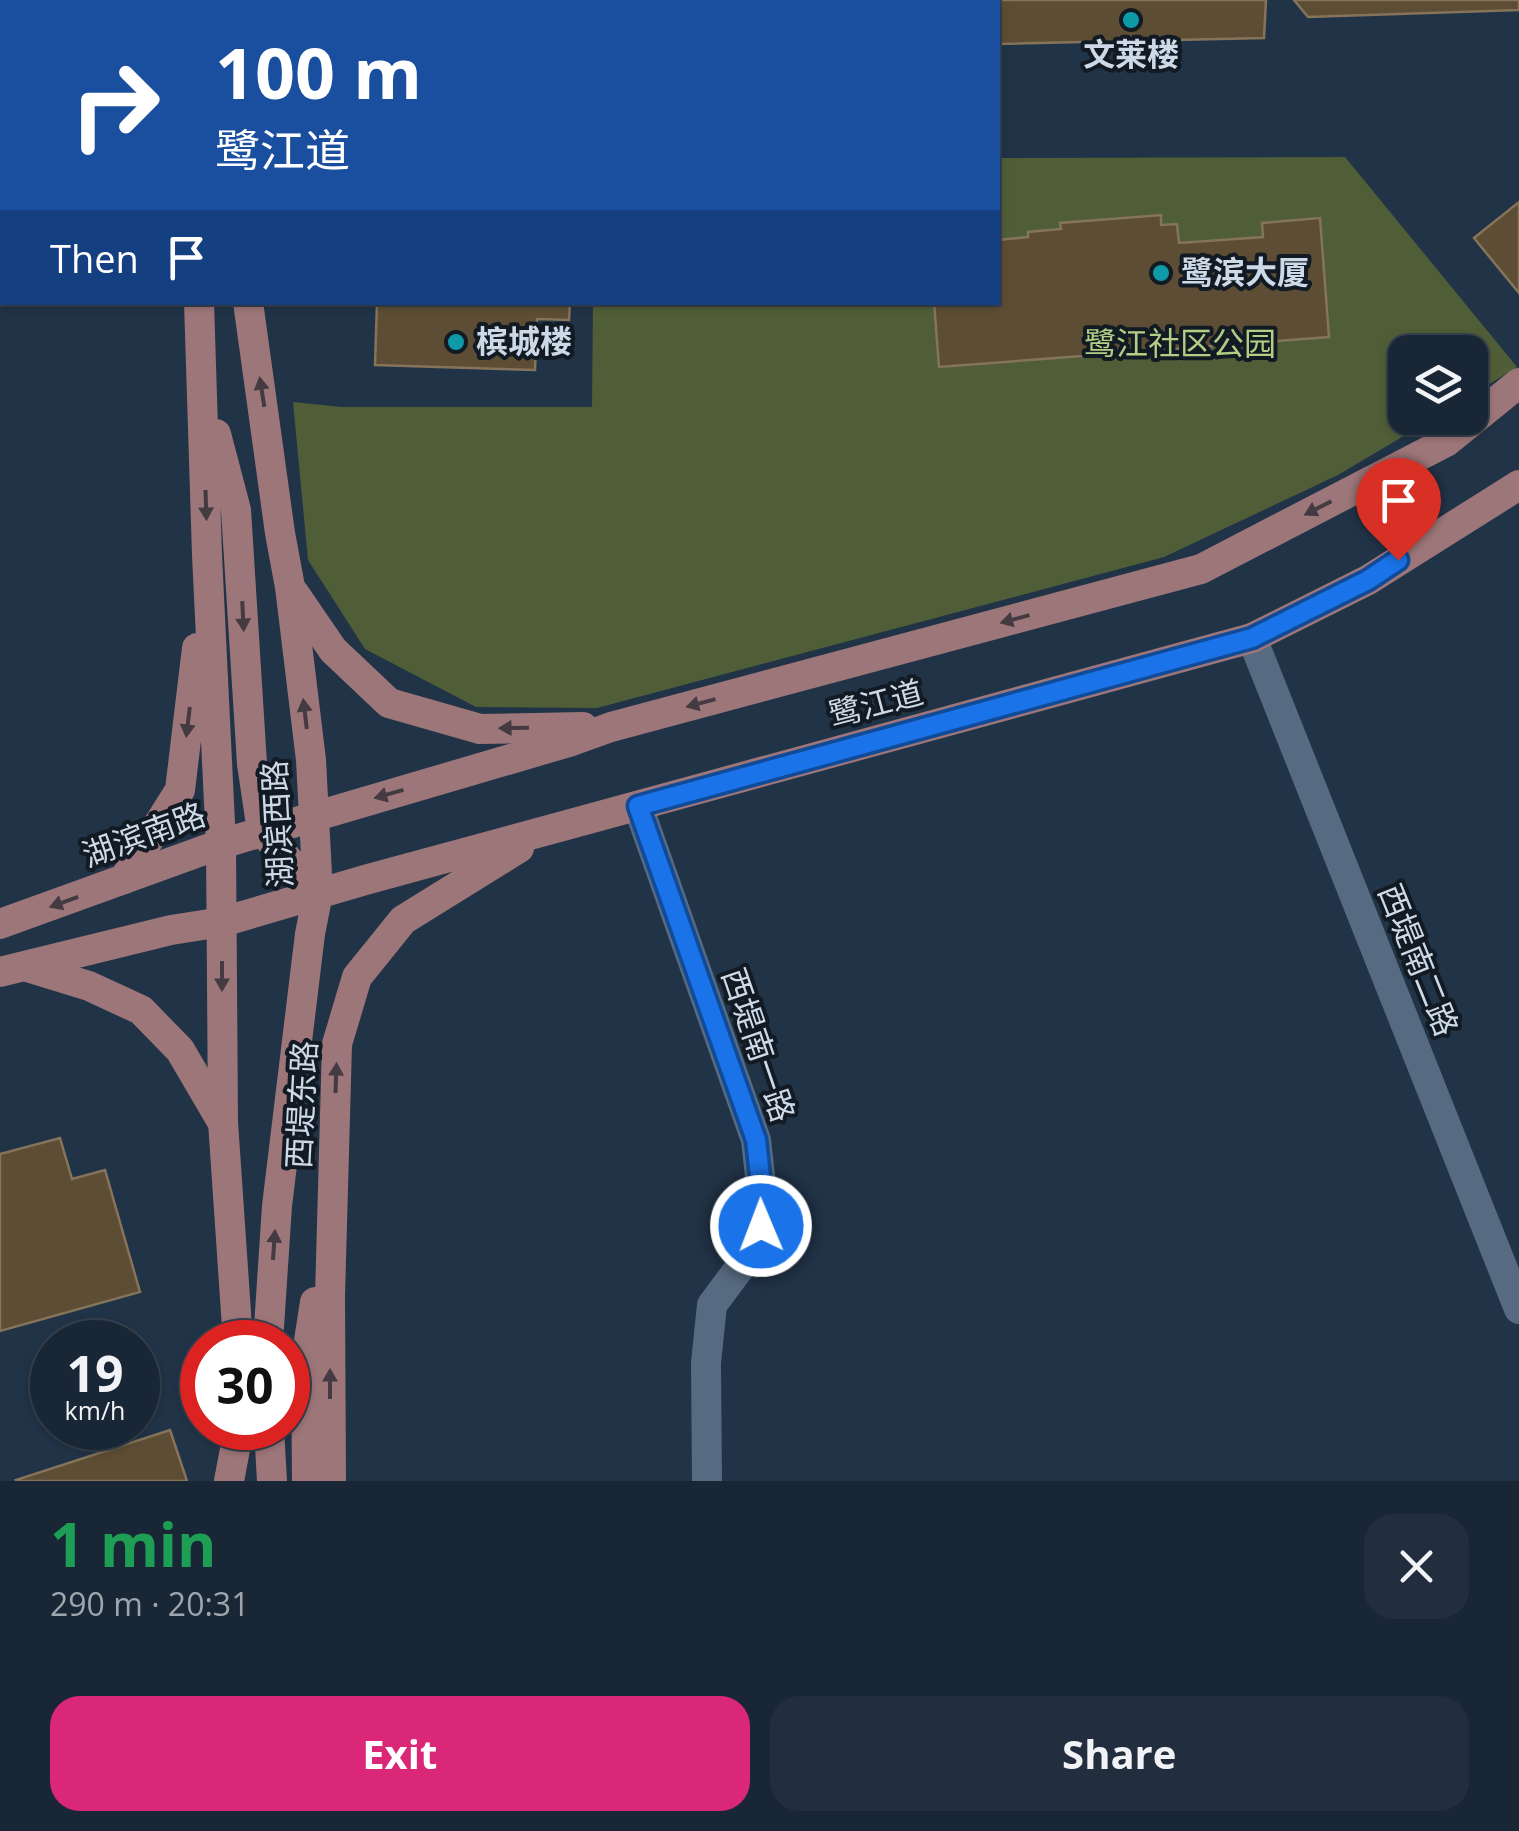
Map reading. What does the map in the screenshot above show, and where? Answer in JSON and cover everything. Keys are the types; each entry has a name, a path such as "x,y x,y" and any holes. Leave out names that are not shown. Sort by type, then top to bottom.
{"main road":[{"name":"湖滨西路","path":"199,305 221,844 223,1122 236,1320"},
{"name":"湖滨西路","path":"248,305 311,760 318,893 277,1206 269,1320"},
{"path":"202,383 236,510 252,764 262,831 318,893"},
{"name":"鹭江道","path":"314,816 611,727 1201,568 1446,442 1519,383"},
{"name":"鹭江道","path":"222,922 1252,638 1368,580 1519,484"},
{"path":"124,879 180,790 207,556"},
{"path":"290,587 332,650 389,702 480,728 611,727"},
{"name":"湖滨南路","path":"3,923 221,844 314,816"},
{"name":"西堤东路","path":"331,1481 330,1296 337,1044 357,977 403,920 547,830"},
{"path":"9,972 171,930 222,922"},
{"path":"9,972 89,986 141,1010 180,1050 223,1122"},
{"path":"307,1481 306,1360 333,1176"},
{"path":"229,1481 236,1450"},
{"path":"243,1450 245,1481"},
{"path":"270,1450 272,1481"}],"street":[{"name":"西堤南二路","path":"1252,638 1519,1309"},
{"name":"西堤南一路","path":"638,806 756,1140 763,1203 761,1226 750,1254 712,1305 706,1363 708,1481"}],"green space":[{"name":"鹭江社区公园","path":"1345,157 1517,367 1488,385 1488,335 1388,335 1388,435 1405,435 1338,475 1164,557 597,708 476,707 365,649 308,560 293,402 342,407 592,407 593,305 1000,305 1000,158"}],"building":[{"name":"文莱楼","path":"1000,0 1266,0 1264,38 1000,44"},
{"path":"1294,0 1519,0 1519,10 1308,17"},
{"path":"1519,202 1519,293 1474,238"},
{"name":"鹭滨大厦","path":"1161,215 1161,225 1177,224 1179,243 1263,237 1262,223 1320,218 1329,337 939,367 934,305 1000,305 1000,240 1061,229 1060,223"},
{"name":"槟城楼","path":"377,305 570,305 569,320 537,319 535,370 375,365"},
{"path":"60,1138 72,1179 105,1170 140,1292 0,1331 0,1154"},
{"path":"170,1430 187,1481 16,1480 108,1450 160,1450 160,1433"}],"place":[{"name":"文莱楼","path":"1131,20"},
{"name":"鹭滨大厦","path":"1161,273"},
{"name":"槟城楼","path":"456,342"}],"route":[{"path":"761,1226 763,1203 756,1140 638,806 1252,638 1368,580 1398,560"}]}
